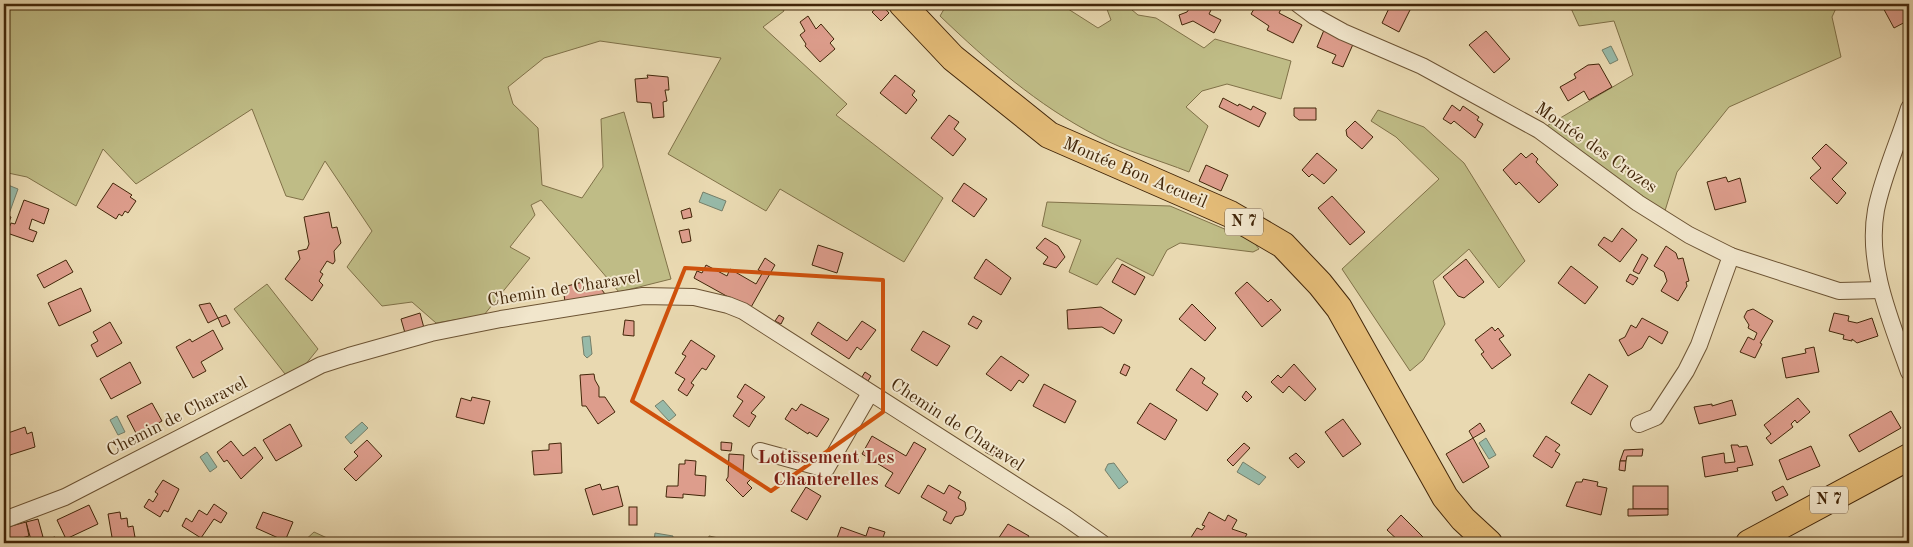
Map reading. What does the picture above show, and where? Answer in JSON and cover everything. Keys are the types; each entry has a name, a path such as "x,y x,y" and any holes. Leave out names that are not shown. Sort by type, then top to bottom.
{"main road":[{"name":"Montée Bon Accueil","path":"902,4 953,58 1049,135 1230,214 1260,230 1297,259 1339,308 1445,497 1463,519 1489,543"},
{"name":"N 7","path":"1749,543 1909,457"}],"street":[{"name":"Montée des Crozes","path":"1298,4 1337,29 1422,66 1539,130 1671,225 1731,256 1840,291 1881,290"},
{"path":"1909,108 1876,210 1875,260 1881,290 1909,372"},
{"path":"1639,424 1656,417 1686,371 1699,345 1731,256"},
{"name":"Chemin de Charavel","path":"4,520 65,497 321,365 440,332 510,317 643,296 680,296 728,305 743,312 1065,517 1102,543"},
{"path":"760,450 826,469 870,393"}],"highlighted area":[{"path":"685,268 883,280 883,412 771,491 632,401"}],"shaded area":[{"path":"4,4 781,4 784,11 763,27 847,104 836,115 943,198 904,262 780,189 766,211 668,154 721,58 600,41 544,58 508,87 513,104 538,128 542,185 582,198 603,167 601,119 624,112 671,279 619,292 541,200 531,205 535,215 510,247 530,258 484,315 436,323 412,302 382,306 347,267 372,231 325,161 303,200 286,196 252,109 136,184 103,149 76,206 27,177 8,173 4,177"},
{"path":"947,4 1064,4 1065,7 1098,28 1111,20 1105,4 1125,4 1138,15 1156,18 1204,48 1215,39 1291,61 1281,99 1227,84 1202,91 1186,107 1208,126 1189,172 1108,141 1054,111 1014,82 940,16"},
{"path":"1569,4 1838,4 1832,17 1841,57 1729,107 1677,172 1664,214 1545,127 1633,75 1614,21 1579,26"},
{"path":"1611,46 1618,60 1610,64 1602,50"},
{"path":"1378,110 1424,127 1464,163 1525,261 1499,288 1469,249 1433,281 1445,324 1423,360 1410,371 1342,269 1439,179 1396,137 1371,121"},
{"path":"8,185 18,189 9,214 4,212 4,195"},
{"path":"703,192 726,201 722,211 699,202"},
{"path":"1047,202 1170,206 1253,241 1259,249 1253,252 1180,243 1167,250 1153,276 1117,258 1097,285 1069,272 1081,240 1042,226"},
{"path":"267,284 318,349 305,365 285,374 234,309"},
{"path":"590,336 592,354 587,358 584,355 582,337"},
{"path":"663,400 676,415 669,421 655,406"},
{"path":"117,416 125,432 118,435 110,420"},
{"path":"362,422 368,428 351,444 345,437"},
{"path":"1486,438 1496,455 1489,459 1479,443"},
{"path":"207,452 217,467 210,472 200,457"},
{"path":"1243,462 1266,477 1259,485 1237,472"},
{"path":"1114,463 1128,482 1119,489 1105,470 1108,464"},
{"path":"314,532 338,543 302,543"},
{"path":"655,533 673,536 672,543 654,541"},
{"path":"709,536 742,543 708,543"}],"building":[{"path":"881,4 889,13 881,21 872,12"},
{"path":"1188,4 1214,4 1209,14 1221,20 1214,33 1193,21 1182,25 1179,15 1187,12 1191,6"},
{"path":"1257,4 1270,4 1281,9 1279,13 1302,25 1293,43 1267,30 1269,26 1251,14"},
{"path":"1391,4 1412,6 1399,32 1382,23"},
{"path":"1881,4 1902,4 1909,20 1894,28"},
{"path":"808,16 816,29 821,24 834,39 830,43 835,49 820,62 805,46 806,44 800,35 805,31 800,22"},
{"path":"1324,30 1354,42 1343,67 1332,63 1336,55 1317,47"},
{"path":"1486,31 1510,59 1494,73 1469,45"},
{"path":"1599,64 1612,87 1589,100 1584,91 1568,101 1560,87 1576,78 1574,74 1588,65"},
{"path":"647,75 668,77 669,90 665,90 667,101 663,102 664,117 653,118 651,103 637,102 635,79 648,78"},
{"path":"895,75 915,91 912,95 917,100 906,114 880,93"},
{"path":"1223,98 1238,106 1239,104 1251,110 1253,106 1266,113 1259,127 1219,107"},
{"path":"1452,105 1460,111 1463,106 1479,117 1477,120 1483,124 1475,138 1454,121 1451,124 1443,119"},
{"path":"1294,108 1316,108 1316,120 1299,120 1294,116"},
{"path":"949,115 959,122 954,129 966,139 953,156 931,138"},
{"path":"1355,121 1373,137 1362,149 1347,136 1346,130"},
{"path":"1826,144 1847,163 1832,179 1846,193 1837,204 1810,178 1821,168 1812,158"},
{"path":"1317,153 1337,170 1324,184 1312,174 1309,177 1302,170"},
{"path":"1521,153 1526,158 1532,153 1538,159 1536,162 1558,185 1539,203 1519,182 1516,185 1503,170"},
{"path":"1206,165 1228,175 1221,191 1199,181"},
{"path":"1726,177 1728,182 1740,178 1746,202 1715,210 1707,182"},
{"path":"113,183 132,195 130,197 136,201 128,213 125,211 122,216 119,214 116,219 97,207"},
{"path":"964,183 987,199 974,217 952,201"},
{"path":"1332,196 1365,232 1350,245 1318,208"},
{"path":"24,200 49,209 44,224 32,219 29,229 37,232 33,242 7,233 11,223 15,224"},
{"path":"690,208 692,217 683,219 681,211"},
{"path":"329,212 332,228 337,227 341,243 334,251 335,261 333,264 327,261 320,272 323,274 319,281 323,285 312,301 285,279 300,259 298,251 307,249 309,244 304,217"},
{"path":"4,214 11,217 5,232 4,231"},
{"path":"1622,228 1637,240 1620,262 1598,245 1604,237 1612,242"},
{"path":"689,229 691,241 682,243 679,231"},
{"path":"1045,238 1058,246 1065,257 1056,268 1043,264 1048,257 1036,248"},
{"path":"818,245 843,253 837,273 812,265"},
{"path":"1666,246 1676,253 1678,259 1683,258 1689,281 1686,282 1687,286 1678,301 1661,291 1667,281 1664,272 1654,266"},
{"path":"1642,254 1648,258 1639,274 1633,271"},
{"path":"765,258 775,265 750,309 694,278 697,271 702,273 706,265 727,276 730,269 756,284 763,272 758,270"},
{"path":"986,259 1011,278 1001,295 974,278"},
{"path":"1466,259 1484,282 1464,298 1458,296 1443,277"},
{"path":"66,260 73,272 44,288 37,275"},
{"path":"1122,264 1145,277 1135,295 1112,282"},
{"path":"1571,266 1598,287 1585,304 1558,283"},
{"path":"1630,274 1638,278 1633,285 1626,281"},
{"path":"583,282 585,291 599,286 605,294 565,302 563,287"},
{"path":"1247,282 1268,302 1271,299 1281,310 1262,327 1235,293"},
{"path":"81,288 91,311 59,326 48,303"},
{"path":"210,303 218,318 208,323 199,305"},
{"path":"1192,304 1216,328 1205,341 1179,319"},
{"path":"1101,307 1122,320 1114,334 1102,327 1068,329 1067,310"},
{"path":"1753,309 1773,321 1760,343 1762,344 1755,358 1740,352 1748,337 1754,340 1757,333 1748,328 1749,325 1744,317 1747,311"},
{"path":"420,313 424,328 405,333 401,319"},
{"path":"1834,313 1849,316 1848,321 1857,323 1872,318 1878,336 1857,343 1852,339 1852,341 1843,339 1844,335 1829,331"},
{"path":"226,315 230,323 222,327 218,318"},
{"path":"779,315 784,318 781,324 775,321"},
{"path":"973,316 982,321 977,329 968,324"},
{"path":"1642,318 1668,332 1662,344 1649,336 1642,348 1628,356 1619,340 1625,337 1631,325 1636,328"},
{"path":"625,320 634,321 634,336 623,335"},
{"path":"862,321 876,330 861,350 857,347 849,359 811,334 818,322 847,341"},
{"path":"110,322 122,343 97,357 91,345 98,341 93,332"},
{"path":"1492,327 1495,331 1498,328 1504,336 1499,339 1511,355 1492,369 1481,354 1484,352 1475,340"},
{"path":"213,330 223,349 201,362 206,371 193,378 176,347 190,339 192,342"},
{"path":"923,331 950,346 937,366 911,350"},
{"path":"691,340 715,356 706,370 702,368 691,383 694,385 687,396 678,390 685,379 675,373 686,356 682,354"},
{"path":"1814,347 1819,372 1786,378 1782,358 1806,353 1805,349"},
{"path":"1001,356 1029,375 1023,383 1019,380 1011,391 986,374"},
{"path":"130,362 141,383 111,399 100,379"},
{"path":"1124,364 1130,367 1126,376 1120,373"},
{"path":"1294,364 1316,389 1305,401 1289,386 1283,393 1271,382 1278,375 1281,378"},
{"path":"1191,368 1205,378 1202,383 1218,394 1207,411 1176,390"},
{"path":"865,372 871,376 868,381 862,377"},
{"path":"594,374 599,387 599,397 605,397 615,412 598,424 586,406 582,406 580,375"},
{"path":"1589,374 1608,386 1591,415 1571,403"},
{"path":"745,384 765,397 751,413 756,416 749,427 733,416 743,401 737,397"},
{"path":"1044,384 1076,401 1065,423 1033,406"},
{"path":"1246,391 1252,397 1247,402 1242,397"},
{"path":"472,397 490,401 484,424 456,417 461,398 471,401"},
{"path":"1798,398 1810,412 1797,423 1795,420 1791,424 1793,427 1771,444 1766,438 1771,434 1764,425"},
{"path":"1732,400 1736,415 1699,424 1694,407 1712,404 1712,406"},
{"path":"152,403 162,421 137,435 127,416"},
{"path":"1150,403 1177,420 1165,440 1137,423"},
{"path":"801,404 829,419 817,437 809,432 808,434 785,419 792,408 796,411"},
{"path":"1891,411 1901,428 1859,452 1849,435"},
{"path":"1343,419 1361,444 1343,457 1325,432"},
{"path":"1480,423 1485,431 1473,438 1469,431"},
{"path":"290,424 302,446 276,461 263,440"},
{"path":"25,427 27,434 32,432 35,447 10,455 5,471 4,429 8,433"},
{"path":"872,436 906,456 914,442 926,449 899,494 885,486 893,473 862,454"},
{"path":"1546,436 1560,445 1555,451 1560,454 1552,468 1533,456"},
{"path":"1473,438 1489,467 1463,483 1446,454"},
{"path":"367,440 382,456 356,481 344,469 358,456 354,452"},
{"path":"231,441 243,456 255,447 263,458 241,479 227,460 224,462 217,452"},
{"path":"721,442 732,443 731,451 721,450"},
{"path":"561,443 562,473 534,475 532,451 549,450 549,444"},
{"path":"990,443 997,447 993,456 985,452"},
{"path":"1244,443 1250,448 1233,466 1227,460"},
{"path":"1731,445 1747,446 1753,465 1737,468 1738,471 1705,477 1702,457 1724,453 1725,463 1735,462"},
{"path":"1811,446 1820,466 1787,480 1779,460"},
{"path":"1643,449 1642,456 1627,456 1626,461 1620,461 1624,450"},
{"path":"1296,453 1305,462 1298,468 1289,458"},
{"path":"729,454 744,455 743,473 751,479 747,483 752,488 743,497 726,480 728,477"},
{"path":"685,460 696,461 695,475 706,476 705,496 683,494 683,498 666,497 667,486 678,486 679,464 685,464"},
{"path":"1620,461 1626,461 1625,471 1619,470"},
{"path":"1583,479 1598,482 1597,486 1607,488 1601,515 1566,506 1576,482 1582,482"},
{"path":"163,480 179,489 168,512 164,510 160,517 144,507 149,499 153,502 158,494 155,492"},
{"path":"600,484 602,490 618,486 623,506 593,515 585,489"},
{"path":"928,485 944,494 949,485 961,492 958,498 965,502 966,509 963,515 955,517 951,524 943,520 947,512 921,497"},
{"path":"1633,486 1668,486 1668,509 1633,509"},
{"path":"1783,486 1788,495 1776,501 1772,492"},
{"path":"806,487 821,496 807,520 791,511"},
{"path":"214,504 227,513 221,523 214,519 201,538 182,526 186,518 192,522 199,510 207,515"},
{"path":"89,505 98,524 66,539 57,520"},
{"path":"629,507 637,507 637,525 629,525"},
{"path":"1628,509 1668,509 1668,515 1628,516"},
{"path":"120,512 121,519 127,518 128,527 133,526 136,543 113,543 108,514"},
{"path":"263,512 293,522 285,541 256,528"},
{"path":"1209,512 1225,521 1228,515 1237,520 1232,529 1247,534 1242,543 1227,543 1222,540 1220,543 1209,541 1208,543 1197,543 1190,539 1197,528 1202,530 1205,526 1202,525"},
{"path":"1401,515 1427,541 1425,543 1401,543 1387,530"},
{"path":"38,519 43,537 31,540 26,522"},
{"path":"26,522 29,536 11,541 8,532 4,533 4,528"},
{"path":"1008,524 1029,536 1025,543 1005,543 998,539"},
{"path":"841,527 866,536 869,527 885,532 881,543 852,543 837,538"},
{"path":"55,537 56,543 44,543 43,540"},
{"path":"1055,539 1062,543 1052,543"}],"district":[{"name":"Lotissement Les Chanterelles","path":"826,469"}]}
